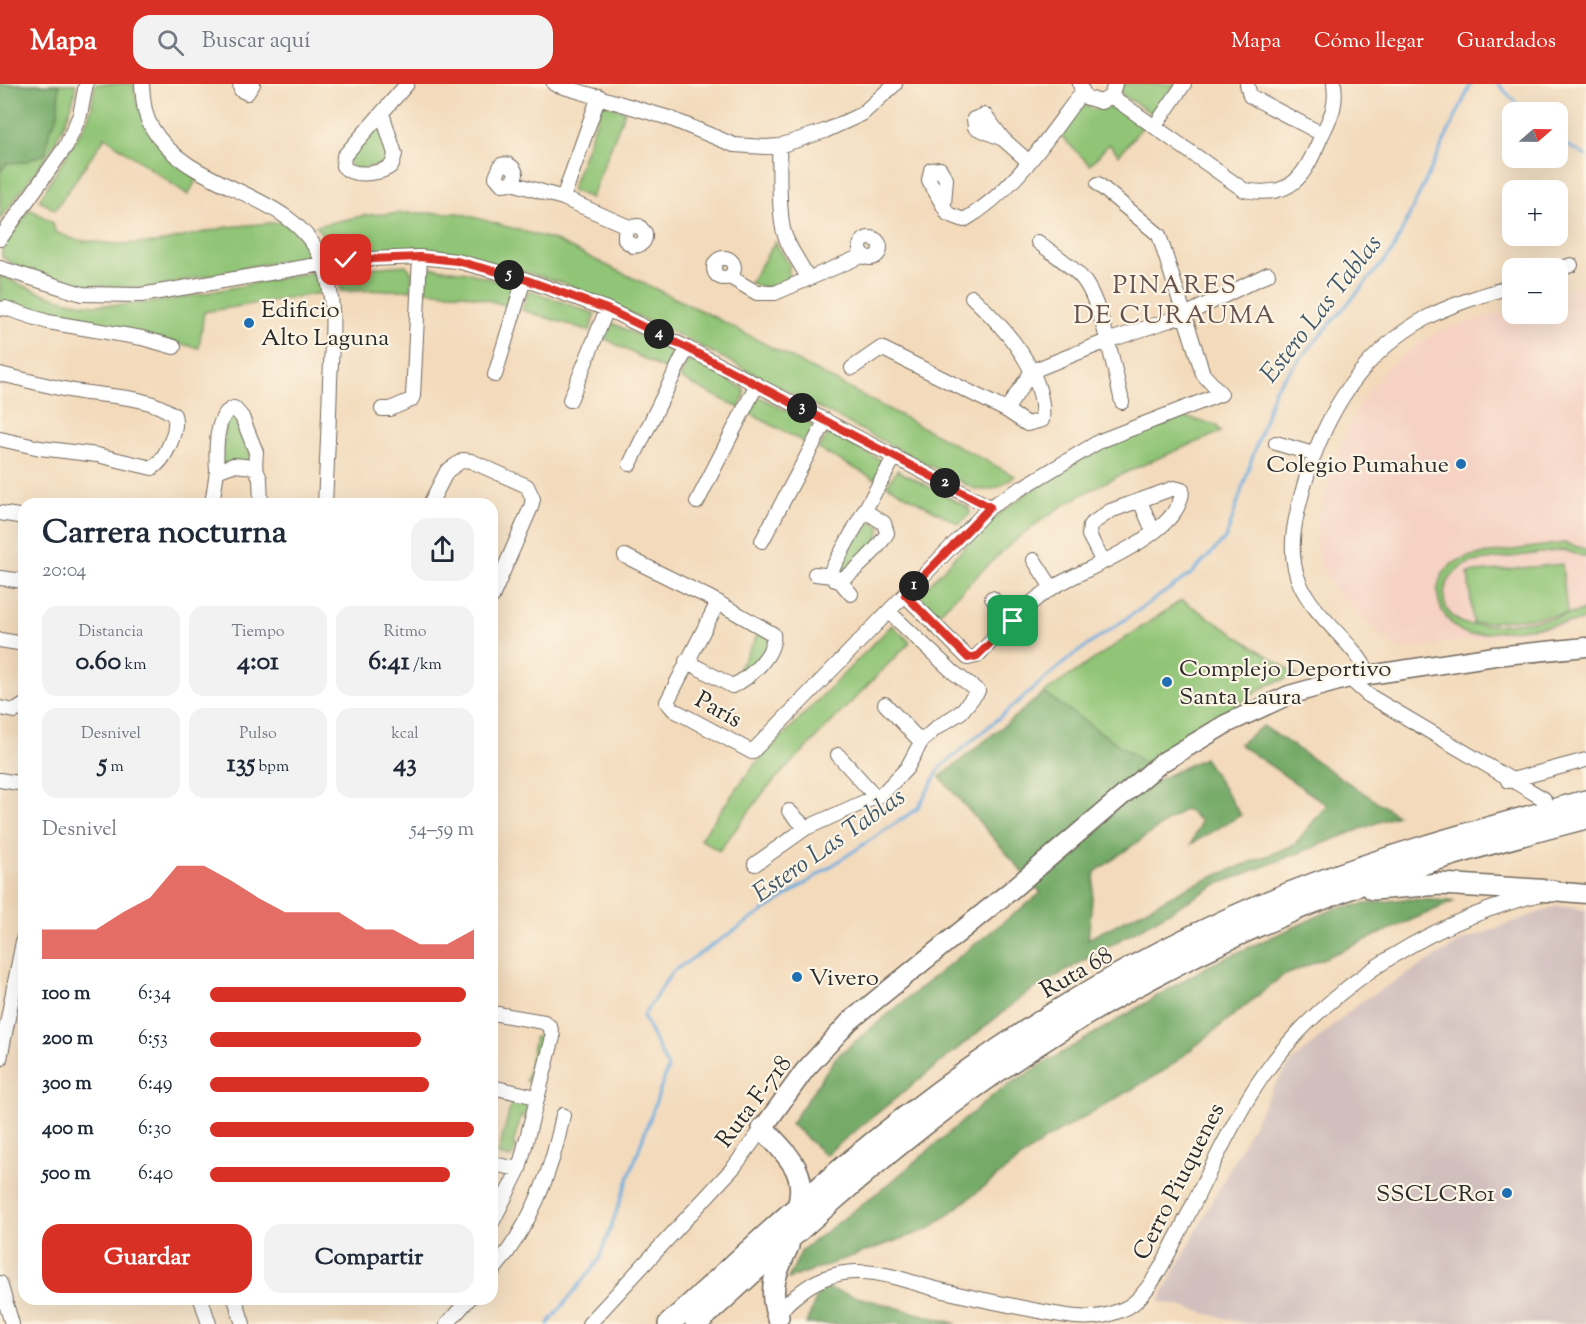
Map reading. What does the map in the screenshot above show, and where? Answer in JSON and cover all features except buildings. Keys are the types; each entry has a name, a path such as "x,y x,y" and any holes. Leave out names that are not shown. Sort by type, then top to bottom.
{"highway":[{"name":"Ruta 68","path":"669,1324 798,1207 915,1109 1004,1046 1111,981 1207,930 1287,894 1373,862 1586,801"},
{"name":"Ruta 68","path":"696,1324 792,1237 924,1125 1033,1048 1175,965 1322,899 1454,854 1586,818"},
{"path":"1322,899 1391,887 1441,884 1552,891"},
{"path":"763,1128 798,1170 801,1188 798,1207"},
{"path":"798,1170 818,1173 843,1169"},
{"path":"778,1320 772,1293 774,1277 792,1237"}],"main road":[{"name":"Ruta F-718","path":"763,1128 805,1070 850,1021 1161,763 1226,724 1270,702 1309,688 1349,678 1495,656 1586,647"},
{"name":"Cerro Piuquenes","path":"1552,891 1586,894"}],"street":[{"path":"0,239 66,146 80,115 86,84"},
{"path":"142,84 145,113 151,127 170,151 183,161 290,219 310,241 323,264 331,290 332,327 325,498"},
{"path":"240,84 241,90 247,93 253,84"},
{"path":"382,113 395,154 392,165 384,170 355,174 348,171 343,166 344,156 406,84"},
{"path":"554,84 669,118 734,144 779,146 862,114 895,84"},
{"path":"1155,126 1184,84"},
{"path":"1247,84 1250,96 1323,134"},
{"path":"944,204 948,214 964,220 984,209 1029,162 1081,88 1095,102 1113,90 1155,126 1244,190 1261,193 1290,185 1305,173 1323,134 1336,104 1334,84"},
{"path":"563,198 599,96"},
{"path":"1003,139 1029,162"},
{"path":"779,146 783,229 793,255 793,266 804,280"},
{"path":"512,183 563,198 629,227"},
{"path":"755,864 806,828 876,797 896,782 921,742 936,728 961,712 978,691 952,672 889,612 990,507 1100,441 1221,394 1203,374 1159,235 1098,184"},
{"path":"1038,242 1082,279 1107,340 1122,402"},
{"path":"730,277 757,293 774,293 864,255"},
{"path":"0,268 82,294 141,295 377,257 420,257 457,261 524,279 607,309 757,384 990,507"},
{"path":"382,408 390,409 411,400 413,396 420,257"},
{"path":"1006,410 1032,371 1107,340 1185,315 1268,274"},
{"path":"495,375 524,279"},
{"path":"1370,674 1361,657 1310,601 1300,584 1293,560 1296,515 1313,454 1340,398 1374,355 1400,334 1428,317 1502,290"},
{"path":"852,368 881,348 1006,410 1027,424 1042,420 1032,371 1002,326 972,297"},
{"path":"0,309 5,308 48,322 174,347"},
{"path":"570,400 607,309"},
{"path":"630,464 687,348"},
{"path":"0,374 50,386 115,395 157,405 174,415 177,423 164,458 152,468 97,455 40,448 0,439"},
{"path":"1198,404 1203,374"},
{"path":"697,502 757,384"},
{"path":"213,498 217,471 216,446 225,413 234,408 242,417 256,452 255,467 260,479 261,498"},
{"path":"762,541 826,420"},
{"path":"1276,443 1313,454"},
{"path":"851,594 835,578 832,569 895,456"},
{"path":"433,498 447,471 463,460 528,486 533,499 531,507 498,583"},
{"path":"217,471 233,465 255,467"},
{"path":"905,595 968,658 977,656 1052,588 1103,562 1173,516 1182,500 1182,490 1174,488 1110,511 1090,525 1089,535 1103,562"},
{"path":"1140,501 1153,531"},
{"path":"815,574 835,578 848,576 881,543 887,533 884,523 865,511"},
{"path":"0,513 18,516"},
{"path":"625,556 718,602 773,634 772,650 744,680 732,686 686,661 718,602"},
{"path":"1034,561 1052,588"},
{"path":"0,578 18,580"},
{"path":"992,598 1013,621"},
{"name":"París","path":"686,661 667,702 674,710 752,753 889,612"},
{"path":"0,640 18,643"},
{"path":"1349,678 1368,696 1508,781 1544,800"},
{"path":"885,704 921,742"},
{"path":"0,708 15,711 18,709"},
{"path":"838,755 876,797"},
{"path":"1508,781 1586,760"},
{"path":"0,780 18,783"},
{"path":"789,811 806,828"},
{"name":"Cerro Piuquenes","path":"778,1320 791,1299 809,1286 829,1276 859,1272 1065,1316 1095,1318 1117,1312 1136,1302 1160,1269 1250,1096 1275,1060 1316,1016 1362,978 1433,934 1500,906 1552,891"},
{"path":"0,1059 6,990 18,954"},
{"path":"498,1014 544,1022 550,1027 553,1037 519,1169 498,1211"},
{"path":"498,1088 536,1097"},
{"path":"498,1264 511,1248 528,1218 547,1176 563,1115"},
{"name":"Ruta F-718","path":"597,1321 734,1167 763,1128"},
{"path":"498,1165 519,1169"},
{"path":"0,1283 12,1324"},
{"path":"203,1305 209,1324"},
{"path":"237,1305 243,1324"},
{"path":"447,1324 464,1305"}],"shaded area":[{"name":"Colegio Pumahue","path":"1586,283 1586,624 1398,650 1334,590 1318,559 1316,536 1319,513 1342,441 1362,400 1387,369 1409,350 1440,331 1502,312 1502,324 1568,324 1568,289"},
{"path":"1557,906 1586,910 1586,1324 1247,1324 1159,1301 1272,1089 1293,1061 1359,1003 1464,940"}],"green space":[{"path":"0,84 76,84 66,121 57,139 0,220"},
{"path":"0,84 59,85 58,114 49,133 45,154 24,162 7,163 0,172"},
{"path":"95,84 134,84 136,99 148,125 166,146 199,175 188,195 105,137 55,210 39,200 86,123 91,110"},
{"path":"1121,84 1176,84 1151,113 1121,94"},
{"path":"1079,101 1092,109 1120,109 1143,126 1119,155 1109,144 1090,165 1056,131"},
{"path":"603,103 625,111 591,198 571,190"},
{"path":"380,123 392,156 388,164 353,170 347,159"},
{"path":"30,209 53,223 55,232 76,240 118,244 156,243 227,227 282,222 295,230 311,257 248,267 156,287 83,285 20,268 2,257 2,248"},
{"path":"459,213 554,240 714,317 1015,476 1000,486 990,489 973,488 685,338 564,283 454,252 412,248 335,253 316,226 366,215"},
{"path":"775,242 789,264 789,283 770,287 750,283"},
{"path":"406,265 412,273 411,290 341,291 338,274 342,270"},
{"path":"428,267 467,272 513,286 509,306 465,294 423,291"},
{"path":"316,272 321,293 204,312 199,348 0,302 0,275 49,296 88,304 127,305 181,298"},
{"path":"532,291 595,314 590,331 522,310 528,292"},
{"path":"610,322 674,353 676,356 669,372 602,337"},
{"path":"692,361 743,388 745,394 739,408 680,378 687,362"},
{"path":"760,397 813,425 814,429 807,444 749,413 757,398"},
{"path":"227,416 239,416 253,464 220,465"},
{"path":"1184,417 1216,425 1221,432 1100,485 1054,512 1032,527 983,569 937,615 922,600 920,594 987,523 1044,481 1102,448"},
{"path":"829,433 881,460 882,464 875,479 818,449"},
{"path":"897,470 969,508 970,514 959,524 887,485"},
{"path":"865,518 881,527 878,539 844,575 837,573"},
{"path":"1564,543 1586,549 1586,557 1563,550 1472,562 1462,567 1448,582 1444,600 1453,617 1472,625 1524,622 1562,616 1586,609 1586,618 1579,622 1470,635 1453,625 1446,617 1438,599 1438,589 1440,579 1448,567 1454,563 1471,556"},
{"path":"1562,564 1567,614 1473,624 1468,573"},
{"name":"Complejo Deportivo Santa Laura","path":"1182,600 1297,675 1268,685 1145,763 1044,693"},
{"path":"892,625 910,642 767,788 719,851 700,839 754,765"},
{"path":"760,631 769,637 770,645 739,678 735,675"},
{"path":"1044,693 1145,763 1154,782 1204,758 1241,815 1191,844 1201,821 1185,809 1095,872 1088,939 1192,885 1294,845 1327,805 1239,744 1263,726 1397,815 1216,885 1027,993 825,1155 791,1124 836,1057 1041,893 940,777"},
{"path":"1404,899 1455,901 1281,977 1167,1069 1046,1139 929,1229 788,1279 802,1250 890,1183 998,1091 1206,967 1336,908"},
{"path":"535,1037 543,1038 545,1042 532,1083 526,1081"},
{"path":"512,1100 525,1102 528,1106 525,1116 521,1116 513,1145 517,1146 511,1158 498,1155"},
{"path":"821,1287 957,1324 806,1324"}],"waterway":[{"name":"Estero Las Tablas","path":"548,1324 599,1260 668,1068 643,1016 672,972 917,809 941,767 1072,656 1191,574 1226,538 1275,388 1392,252 1471,84"},
{"path":"1498,84 1515,102"},
{"path":"1568,145 1586,156"}],"place":[{"name":"Edificio Alto Laguna","path":"249,323"},
{"name":"Colegio Pumahue","path":"1461,464"},
{"name":"Complejo Deportivo Santa Laura","path":"1167,682"},
{"name":"Vivero","path":"797,977"},
{"name":"SSCLCR01","path":"1507,1193"}],"district":[{"name":"PINARES DE CURAUMA","path":"1175,299"}],"route":[{"path":"346,260 420,257 457,261 524,279 568,294 607,309 687,348 990,507 905,595 968,658 977,656 1013,621"}]}
